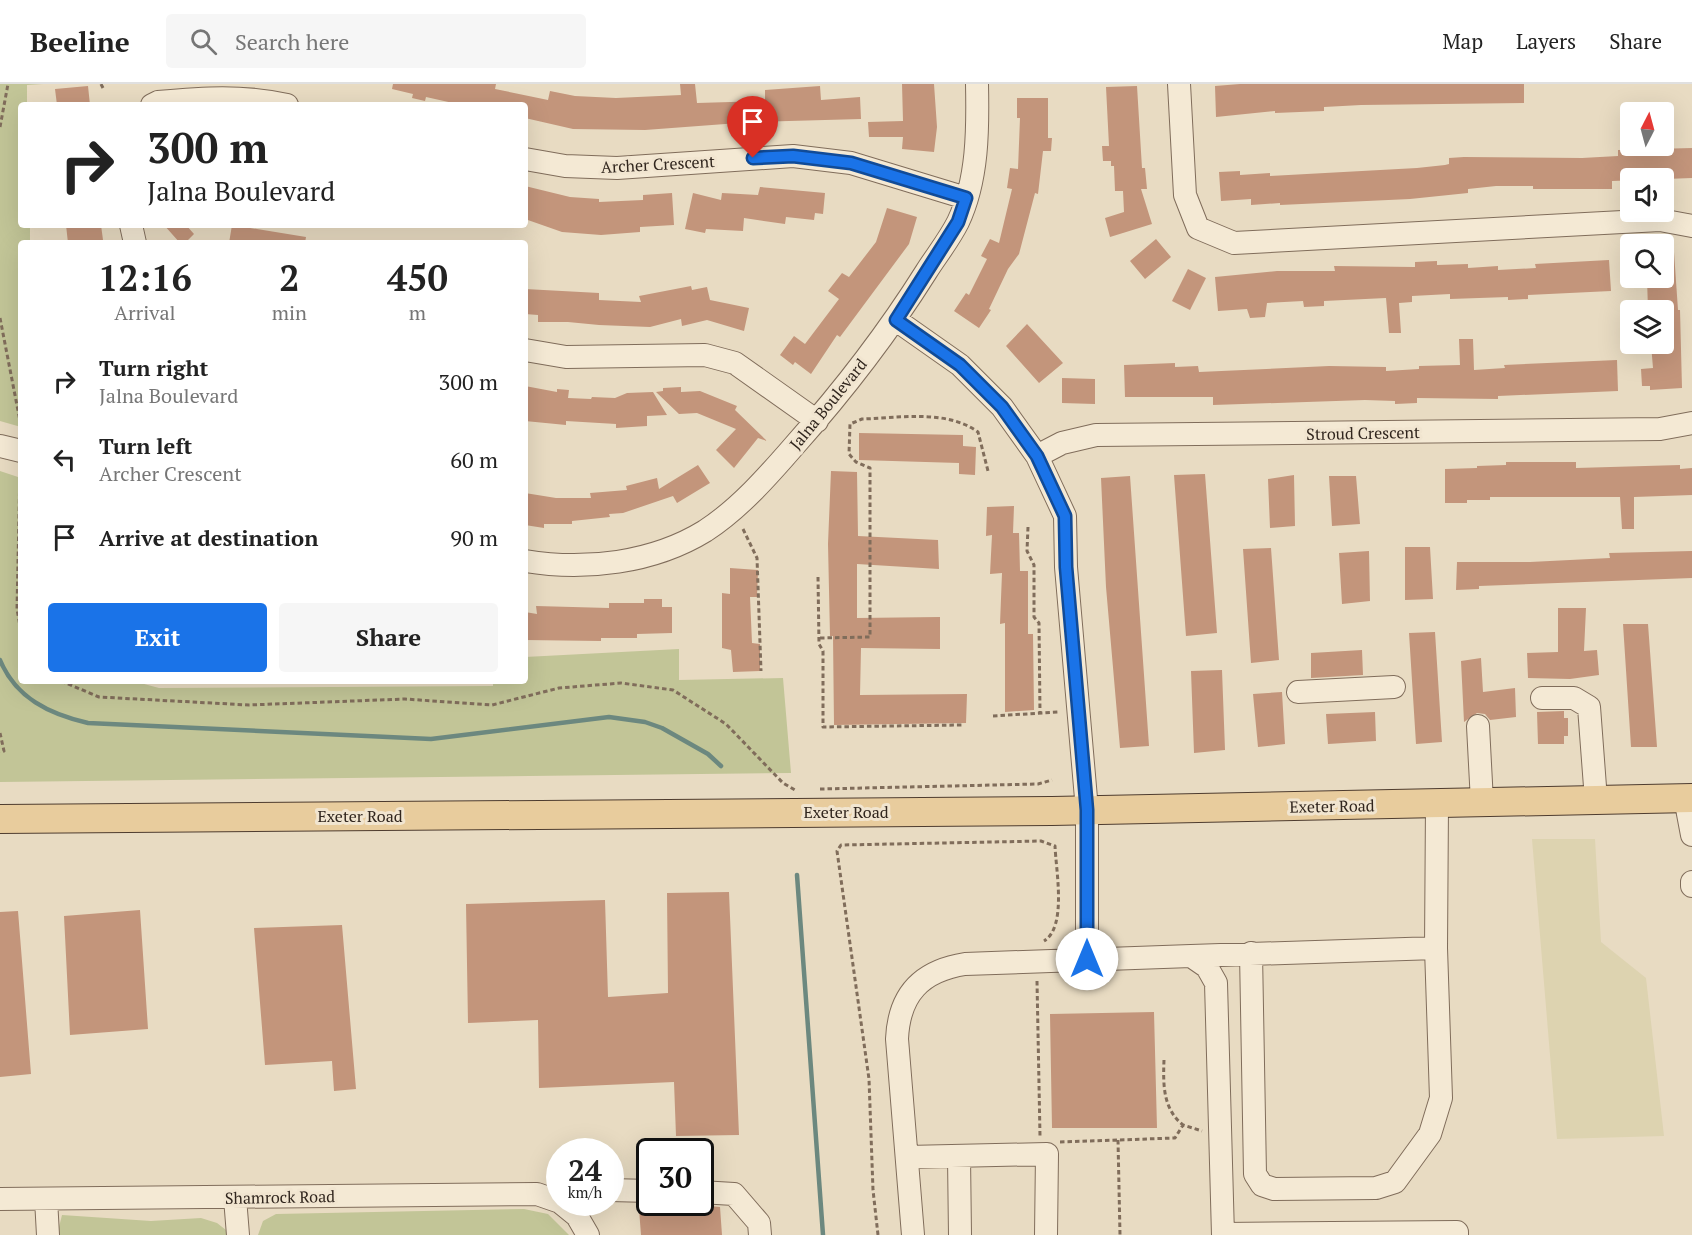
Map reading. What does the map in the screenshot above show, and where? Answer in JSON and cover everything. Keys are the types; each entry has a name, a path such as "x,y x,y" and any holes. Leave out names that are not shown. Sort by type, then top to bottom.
{"main road":[{"name":"Exeter Road","path":"0,819 1087,810 1689,798"}],"street":[{"name":"Jalna Boulevard","path":"528,562 555,566 597,564 641,557 675,546 706,530 762,484 817,421 896,320 958,222 966,198 978,142 977,84"},
{"path":"1179,84 1185,195 1197,228 1233,243 1660,220 1692,226"},
{"path":"158,102 225,97 272,102"},
{"name":"Archer Crescent","path":"528,160 566,166 617,168 793,156 851,163 966,198"},
{"path":"896,320 960,365 1002,407 1037,456 1065,516 1066,567 1087,810 1087,959"},
{"path":"528,351 566,357 705,355 735,363 817,421"},
{"name":"Stroud Crescent","path":"1037,456 1062,443 1096,435 1660,429 1692,423"},
{"path":"0,446 18,450"},
{"path":"1298,692 1394,687"},
{"path":"1542,698 1574,698 1588,707 1596,800"},
{"path":"1478,726 1482,802"},
{"path":"1689,798 1692,835"},
{"path":"1251,953 1255,1174 1262,1185 1274,1189 1376,1188 1395,1182 1413,1161 1430,1134 1438,1114 1441,1098 1436,948 1437,804"},
{"path":"913,1235 897,1039 898,1020 904,1002 922,981 946,967 1087,959 1436,948"},
{"path":"1191,956 1207,967 1216,983 1223,1235 1457,1232 1457,1235"},
{"path":"907,1156 1047,1154 1046,1235"},
{"path":"959,1157 960,1235"},
{"path":"714,1193 734,1194 759,1223 760,1235"},
{"name":"Shamrock Road","path":"0,1199 537,1194 546,1197"},
{"path":"235,1198 238,1235"},
{"path":"46,1199 48,1235"},
{"name":"Shamrock Road","path":"577,1216 588,1235"}],"path":[{"path":"0,127 8,84"},
{"path":"0,318 18,411"},
{"path":"820,638 870,637 870,468 856,462 849,454 850,424 861,418 941,417 970,426 978,432 988,471"},
{"path":"1028,527 1027,551 1034,565 1034,617 1039,623 1040,713"},
{"path":"743,529 757,558 762,671"},
{"path":"18,563 18,615"},
{"path":"818,577 820,638 823,651 823,727 962,725"},
{"path":"68,684 99,697 249,705 405,699 492,705 559,688 621,683 673,690 726,724 783,783 793,790 805,789"},
{"path":"993,716 1058,712"},
{"path":"0,733 4,751 0,752"},
{"path":"816,789 1038,784 1052,780"},
{"path":"878,1235 873,1190 868,1078 837,851 841,845 1041,841 1055,846 1058,924 1051,937 1036,946 1040,1143"},
{"path":"1164,1060 1167,1106 1174,1119 1183,1125 1220,1134"},
{"path":"1051,1143 1175,1138 1183,1125"},
{"path":"1118,1140 1120,1235"}],"shaded area":[{"path":"1532,839 1595,839 1601,942 1646,978 1664,1136 1557,1139"}],"green space":[{"path":"0,84 43,84 27,85 27,102 18,102 18,228 30,228 30,240 18,240 18,426 0,421"},
{"path":"0,471 18,477 18,684 144,684 159,688 493,686 493,684 528,684 528,657 679,649 679,680 783,678 791,773 0,782"},
{"path":"524,1209 546,1214 569,1235 258,1235 263,1221 276,1214"},
{"path":"62,1215 151,1221 201,1218 217,1223 226,1230 226,1235 57,1235"}],"building":[{"path":"393,84 496,84 495,89 548,100 550,91 575,96 616,98 681,95 680,84 695,84 697,103 765,101 765,90 820,86 821,100 860,97 861,119 752,122 645,130 573,129 528,119 528,102 448,102 426,97 425,101 412,98 413,94 392,89"},
{"path":"902,84 934,84 937,127 934,152 902,149 903,137 869,137 868,122 903,121"},
{"path":"1240,84 1524,84 1524,103 1361,105 1324,107 1324,111 1275,113 1275,111 1216,117 1215,86"},
{"path":"88,86 90,102 57,102 55,89"},
{"path":"1137,86 1142,168 1145,168 1147,189 1141,189 1152,224 1110,237 1105,218 1124,212 1123,191 1115,191 1114,166 1111,166 1111,161 1103,161 1102,146 1109,146 1106,87"},
{"path":"1017,98 1048,98 1048,138 1052,138 1051,151 1043,151 1038,194 1035,193 1019,254 1008,269 989,309 991,310 979,328 954,311 966,293 969,295 987,259 981,256 990,239 999,243 1012,189 1007,188 1010,168 1018,169 1020,118 1017,118"},
{"path":"1674,148 1692,148 1692,178 1674,179 1674,168 1620,168 1620,181 1612,181 1612,189 1533,189 1533,186 1496,186 1468,189 1468,193 1410,199 1280,205 1280,203 1251,205 1251,199 1221,201 1219,172 1240,171 1240,175 1270,173 1270,176 1417,168 1449,164 1449,158 1582,158 1618,156 1618,150 1620,150 1620,156 1674,156"},
{"path":"528,187 570,197 599,199 599,202 643,200 643,195 672,193 674,225 640,227 640,232 601,235 562,232 528,220"},
{"path":"760,187 825,193 823,214 815,213 814,220 786,217 785,224 744,218 743,231 706,229 705,233 685,229 693,193 721,200 722,193 758,195"},
{"path":"887,208 917,217 909,244 840,337 837,335 811,374 795,362 793,365 780,355 794,336 805,344 839,299 828,291 842,273 849,277 876,242"},
{"path":"66,228 101,228 103,240 68,240"},
{"path":"167,228 189,228 194,234 188,240 177,240"},
{"path":"232,228 250,228 306,237 306,240 230,240"},
{"path":"1156,239 1171,257 1145,279 1130,261"},
{"path":"1674,252 1678,310 1680,310 1682,388 1650,390 1650,386 1642,386 1641,369 1653,368 1652,354 1674,354 1674,300 1648,300 1647,288 1674,288"},
{"path":"1609,260 1611,291 1528,295 1528,299 1508,300 1508,297 1450,299 1450,294 1412,296 1412,302 1399,303 1401,333 1389,333 1386,298 1324,301 1324,306 1304,307 1303,301 1267,303 1265,317 1250,318 1247,309 1218,311 1215,277 1277,271 1335,271 1334,266 1415,267 1415,262 1437,261 1437,265 1468,264 1468,268 1498,266 1498,270 1536,268 1535,264"},
{"path":"1188,269 1206,278 1190,310 1172,301"},
{"path":"691,286 692,290 707,287 710,300 749,308 744,331 707,320 682,326 681,319 650,327 538,322 538,315 528,314 528,289 599,293 599,300 641,302 639,296"},
{"path":"1027,324 1063,363 1039,383 1006,346"},
{"path":"1459,339 1473,339 1474,370 1505,368 1504,365 1617,360 1618,391 1498,396 1498,399 1417,398 1417,403 1395,404 1395,401 1365,400 1213,405 1213,397 1125,397 1124,365 1175,363 1175,367 1198,366 1199,372 1329,366 1386,367 1386,371 1419,369 1419,366 1460,365"},
{"path":"1062,378 1095,379 1095,404 1062,403"},
{"path":"528,387 557,392 557,389 569,390 568,398 615,398 627,393 653,392 667,415 647,416 647,426 616,428 616,424 566,421 566,425 528,421"},
{"path":"681,387 681,392 700,391 737,406 735,410 767,441 758,438 734,468 716,450 736,429 697,413 679,414 656,392 663,391 663,388"},
{"path":"859,433 963,435 963,446 976,447 975,475 959,474 959,463 859,460"},
{"path":"1506,462 1576,462 1576,468 1680,465 1680,469 1692,468 1692,495 1634,497 1634,529 1622,529 1620,497 1490,497 1490,500 1445,503 1445,469 1506,465"},
{"path":"698,465 710,483 677,503 673,496 623,513 609,514 610,517 572,521 572,524 544,524 544,528 528,525 528,493 556,498 591,498 590,493 627,490 626,486 657,478 659,489"},
{"path":"831,471 857,472 858,536 938,540 939,569 857,564 857,618 940,617 940,649 861,648 860,695 967,694 966,723 834,725 833,636 830,636 828,544"},
{"path":"1205,474 1217,633 1186,636 1174,475"},
{"path":"1294,475 1295,526 1270,528 1268,479"},
{"path":"1130,476 1149,746 1120,748 1106,587 1101,478"},
{"path":"1329,476 1356,476 1360,524 1332,526"},
{"path":"1014,506 1013,533 1019,533 1020,571 1028,571 1028,634 1033,634 1034,710 1005,712 1005,623 1000,624 1002,573 990,574 992,535 986,536 987,507"},
{"path":"1405,547 1430,547 1433,599 1405,600"},
{"path":"1271,548 1279,660 1251,663 1243,549"},
{"path":"1369,551 1370,601 1342,604 1339,553"},
{"path":"1692,551 1692,578 1479,586 1479,589 1456,590 1457,562 1530,562 1610,558 1609,553"},
{"path":"730,568 758,570 757,597 750,597 752,643 760,644 760,671 733,672 731,650 722,648 722,593 730,594"},
{"path":"644,599 662,599 662,607 672,607 672,633 637,634 637,638 601,638 601,641 528,640 528,612 537,614 536,606 609,608 609,603 644,603"},
{"path":"1558,608 1586,608 1584,651 1597,650 1599,675 1570,679 1528,678 1527,653 1558,652"},
{"path":"1623,624 1648,624 1657,747 1631,747"},
{"path":"1435,632 1442,742 1416,744 1409,633"},
{"path":"1362,650 1363,675 1311,678 1311,653"},
{"path":"1481,658 1483,692 1515,688 1516,717 1490,720 1485,714 1477,713 1464,722 1461,661"},
{"path":"1222,670 1225,750 1194,753 1191,671"},
{"path":"1282,692 1285,744 1258,747 1253,694"},
{"path":"1564,711 1564,718 1568,718 1568,736 1564,736 1564,744 1538,744 1537,712"},
{"path":"1375,712 1376,741 1328,744 1326,714"},
{"path":"729,892 739,1135 676,1136 674,1082 539,1088 538,1020 468,1023 466,904 605,900 608,997 668,993 667,893"},
{"path":"140,910 148,1029 70,1035 64,916"},
{"path":"18,911 31,1074 0,1077 0,912"},
{"path":"342,925 356,1089 334,1091 332,1061 265,1065 254,928"},
{"path":"1154,1012 1157,1128 1052,1128 1050,1014"},
{"path":"714,1206 720,1207 722,1235 641,1235 640,1216 714,1216"}],"waterway":[{"path":"0,660 15,685 35,702 60,715 88,723 431,739 609,717 645,722 662,728 708,754 721,766"},
{"path":"797,875 823,1235"}],"route":[{"path":"753,158 793,156 851,163 966,198 958,222 896,320 960,365 1002,407 1037,456 1065,516 1066,567 1087,810 1087,959"}]}
